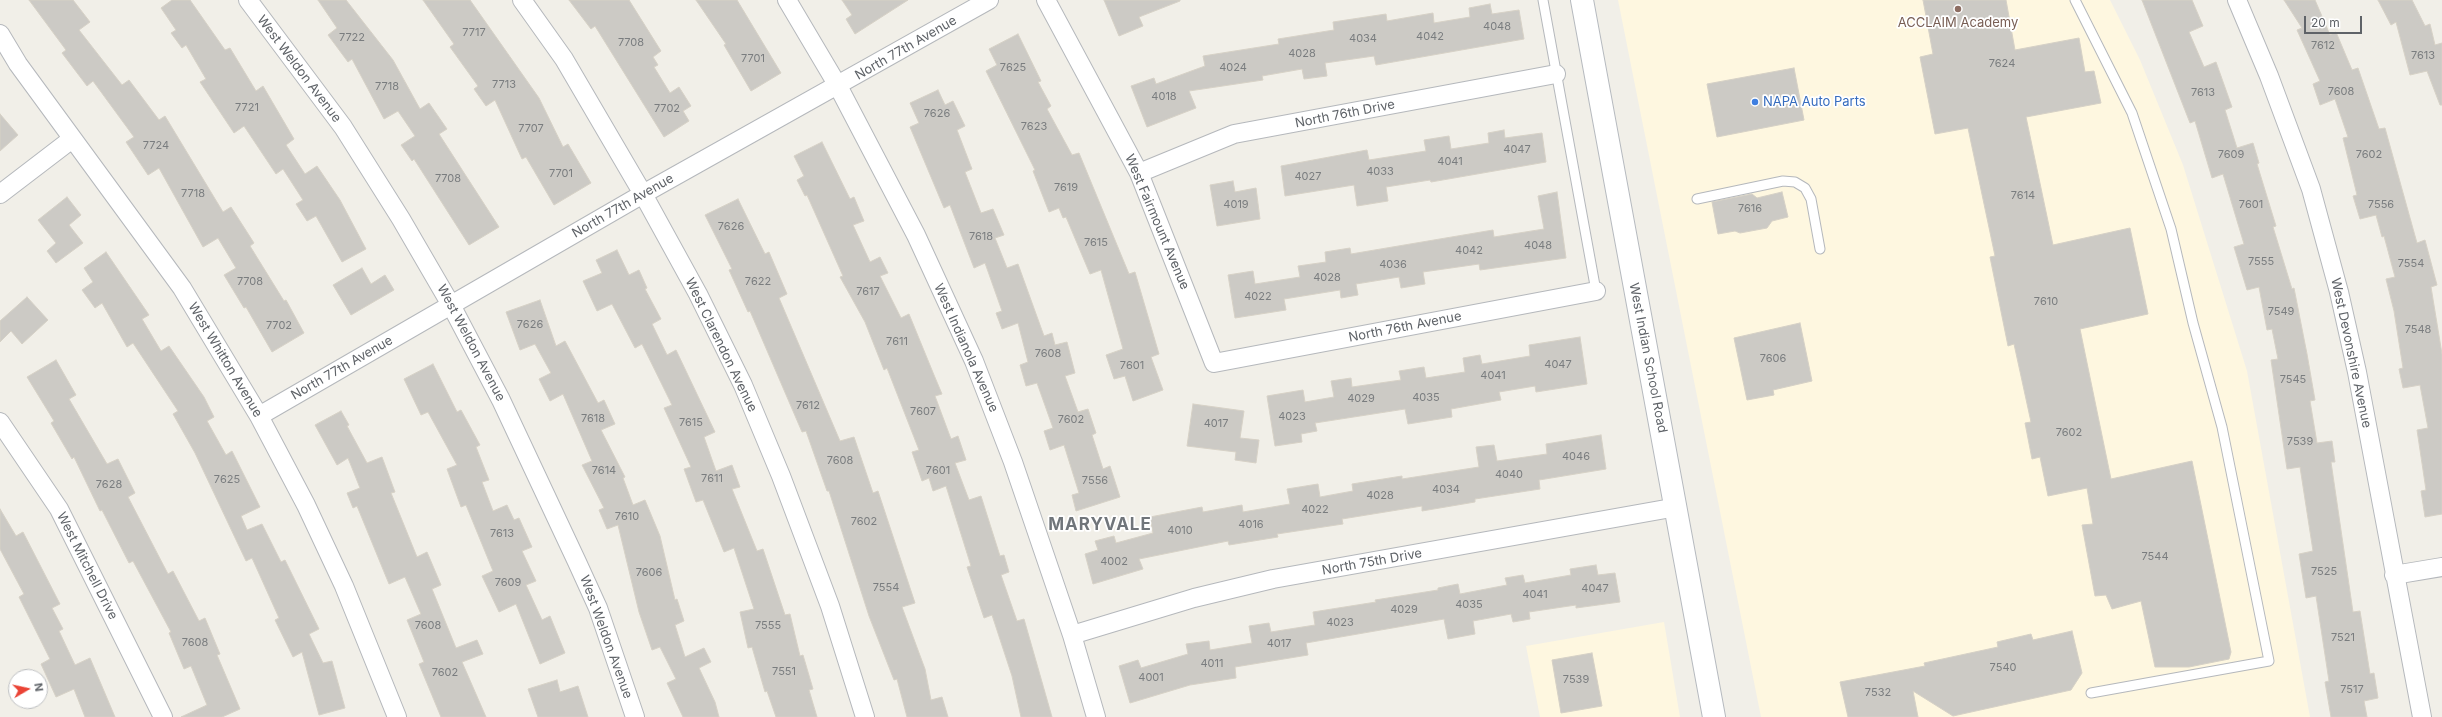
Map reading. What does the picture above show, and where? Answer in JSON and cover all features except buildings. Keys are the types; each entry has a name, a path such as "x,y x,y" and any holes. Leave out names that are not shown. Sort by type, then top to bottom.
{"main road":[{"name":"West Indian School Road","path":"1582,0 1677,507 1714,717"}],"street":[{"name":"West Weldon Avenue","path":"248,0 343,127 402,219 451,305 502,400 598,608 635,717"},
{"name":"West Clarendon Avenue","path":"522,0 564,59 643,194 698,294 752,406 781,476 830,606 865,717"},
{"name":"West Indianola Avenue","path":"787,0 838,86 916,235 974,361 1013,462 1072,636 1096,717"},
{"name":"North 77th Avenue","path":"259,416 643,194 990,0"},
{"name":"West Fairmount Avenue","path":"1046,0 1139,173 1214,363"},
{"name":"West Devonshire Avenue","path":"2237,0 2269,76 2311,189 2339,292 2356,372 2422,717"},
{"name":"West Whitton Avenue","path":"0,34 18,64 182,288 259,416 306,505 344,586 396,717"},
{"name":"North 76th Drive","path":"1139,173 1234,134 1556,74"},
{"path":"0,194 72,139"},
{"name":"North 76th Avenue","path":"1214,363 1596,291"},
{"name":"West Mitchell Drive","path":"0,422 59,508 163,717"},
{"name":"North 75th Drive","path":"1072,636 1194,598 1273,579 1677,507"},
{"path":"2394,575 2442,567"}],"lane":[{"path":"1543,0 1596,291"},
{"path":"2075,0 2132,113 2171,229 2193,323 2222,427 2269,661 2091,694"},
{"path":"1696,199 1783,181 1795,182 1805,188 1811,199 1820,249"}],"shaded area":[{"path":"1618,0 2110,0 2140,60 2183,165 2247,371 2310,717 1761,717"},
{"path":"1664,622 1680,717 1540,717 1526,646"}],"place":[{"name":"ACCLAIM Academy","path":"1958,9"},
{"name":"NAPA Auto Parts","path":"1755,102"}],"district":[{"name":"MARYVALE","path":"1100,525"}]}
